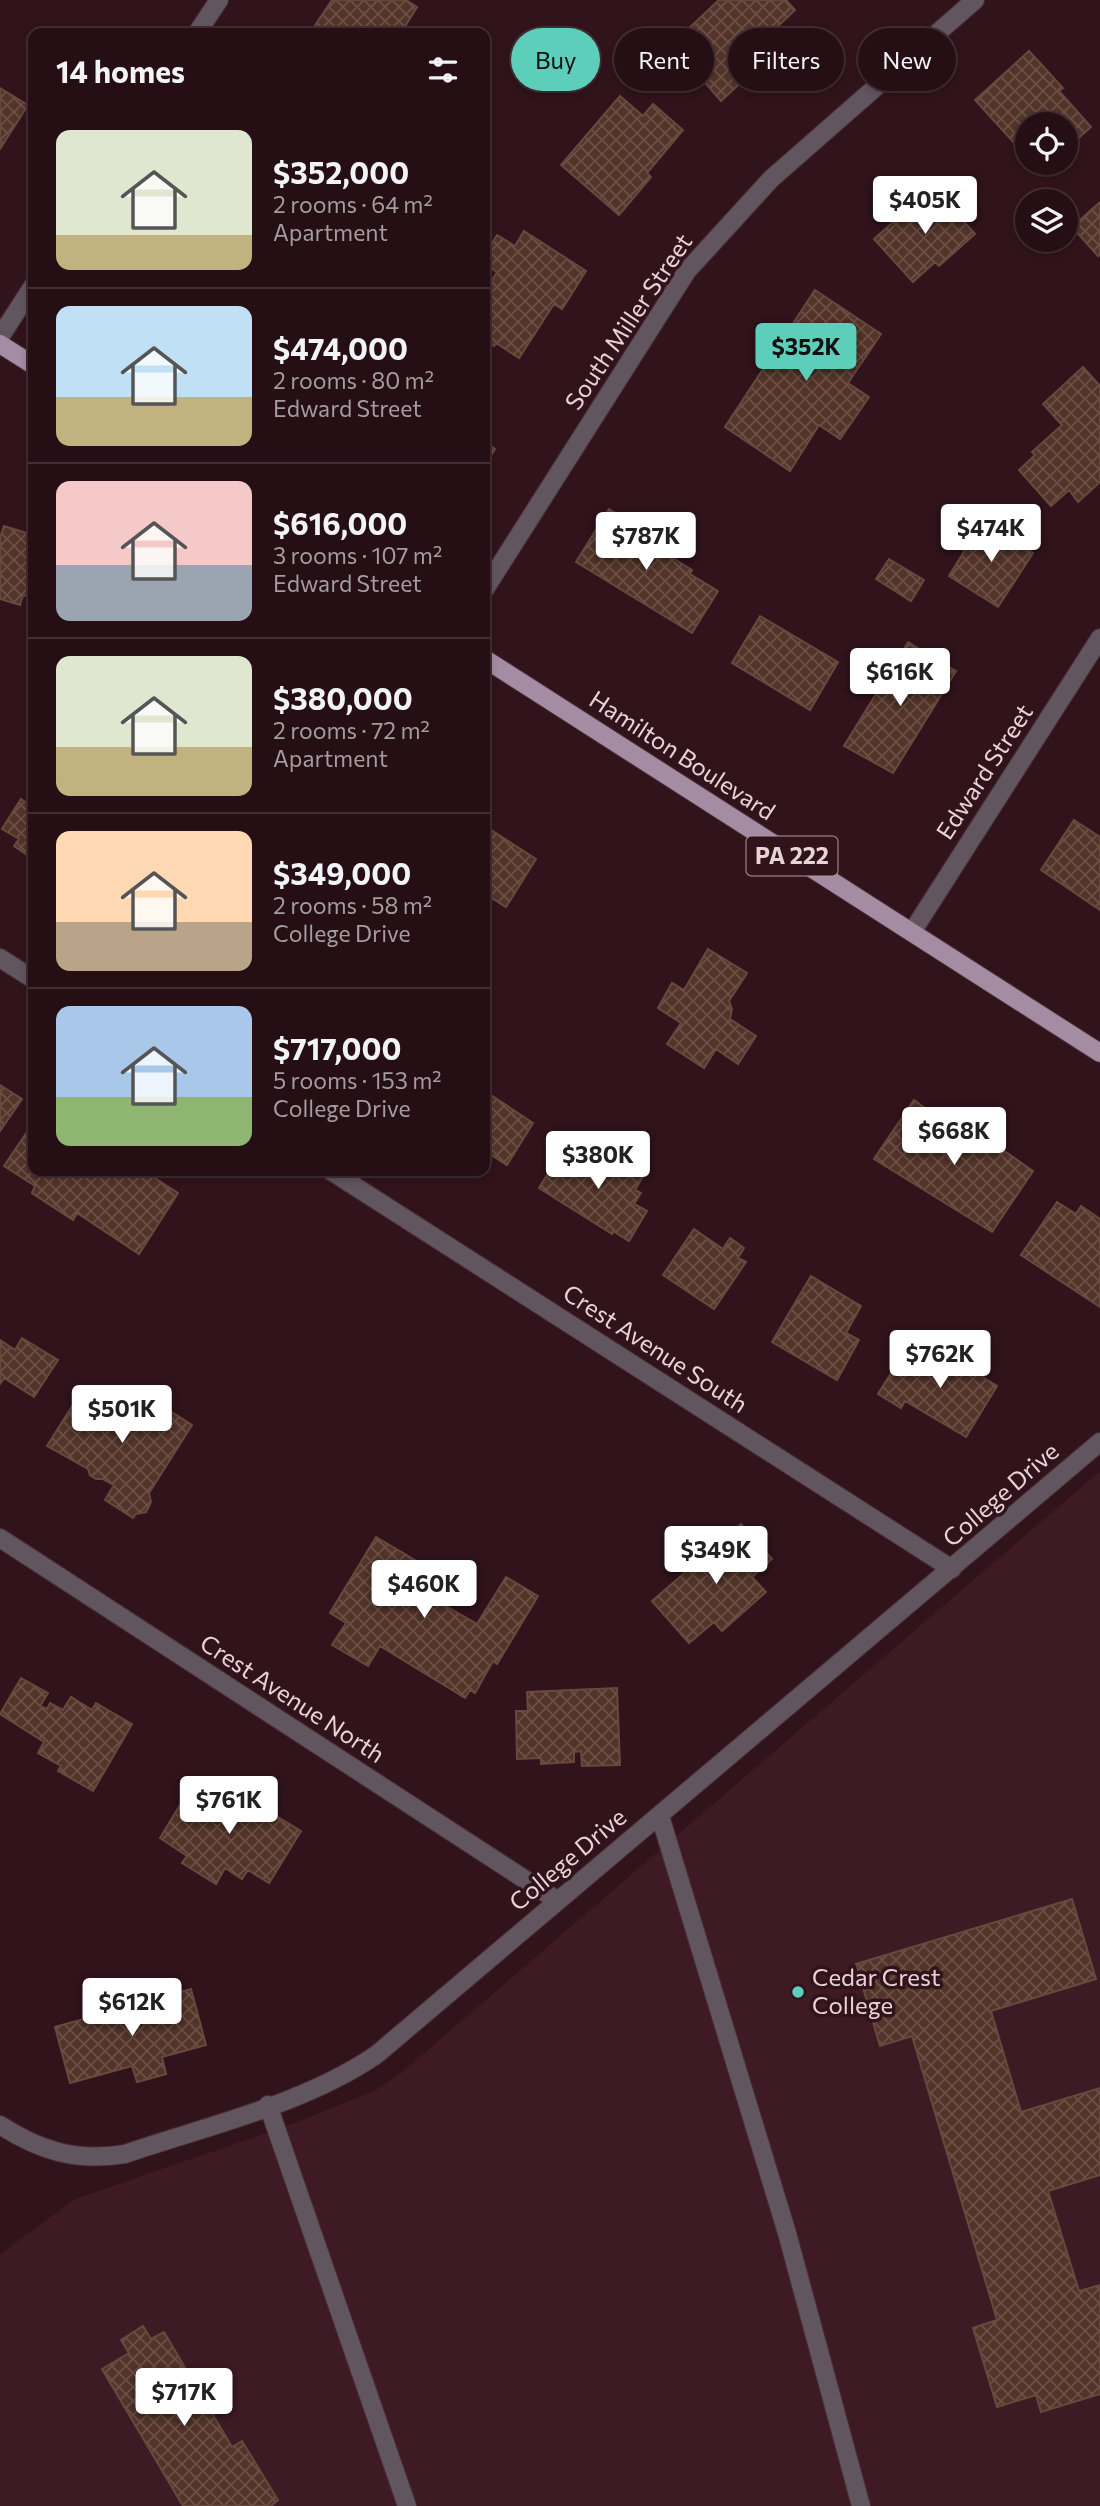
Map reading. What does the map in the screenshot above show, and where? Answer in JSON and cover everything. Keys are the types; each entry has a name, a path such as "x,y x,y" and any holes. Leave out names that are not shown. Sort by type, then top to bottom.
{"main road":[{"path":"0,344 28,362"},
{"name":"Hamilton Boulevard","path":"490,662 1100,1053"}],"street":[{"path":"200,28 219,0"},
{"name":"South Miller Street","path":"490,581 687,271 771,179 975,0"},
{"path":"0,337 28,294"},
{"name":"Edward Street","path":"912,932 1100,638"},
{"path":"0,958 28,976"},
{"name":"Crest Avenue South","path":"339,1176 952,1569"},
{"name":"College Drive","path":"0,2125 29,2144 65,2156 97,2158 125,2154 336,2079 376,2055 1100,1442"},
{"name":"Crest Avenue North","path":"0,1538 558,1901"},
{"path":"660,1816 787,2233 861,2506"},
{"path":"268,2105 407,2506"}],"shaded area":[{"name":"Cedar Crest College","path":"1100,1471 1100,2506 0,2506 0,2254 75,2199 295,2123 376,2090 402,2072"}],"building":[{"path":"332,0 406,0 417,7 404,28 313,28"},
{"path":"719,0 786,0 795,10 776,28 728,28 728,91 732,91 721,101 712,91 714,28 689,28"},
{"path":"1029,51 1063,88 1059,91 1078,112 1015,112 1015,144 975,100"},
{"path":"0,88 28,105 0,149"},
{"path":"620,96 643,116 653,104 683,130 647,173 651,177 619,215 561,165"},
{"path":"1078,112 1091,127 1078,138"},
{"path":"937,191 975,234 939,266 935,262 913,282 874,239 913,204 918,208"},
{"path":"1100,202 1098,256 1078,234 1078,222"},
{"path":"524,231 586,271 562,309 554,304 519,358 496,343 494,346 490,344 490,284 497,272 490,267 490,246 497,235 515,246"},
{"path":"815,290 881,334 848,383 869,397 840,439 819,425 790,471 725,427"},
{"path":"1083,367 1100,386 1100,482 1078,502 1069,490 1051,506 1019,470 1035,455 1032,452 1062,425 1043,404"},
{"path":"609,509 649,533 645,540 692,570 690,574 718,591 692,633 576,562"},
{"path":"983,521 1033,553 998,607 949,576"},
{"path":"4,526 28,533 28,596 23,595 20,605 0,599 0,538"},
{"path":"889,559 924,580 911,601 876,579"},
{"path":"760,616 838,662 810,710 732,663"},
{"path":"908,642 956,671 893,773 844,746"},
{"path":"21,799 28,804 28,856 14,846 19,839 2,829"},
{"path":"1074,820 1100,837 1100,910 1041,870"},
{"path":"490,829 536,859 506,907 490,897"},
{"path":"708,949 747,973 729,1001 732,1009 730,1019 756,1036 738,1064 716,1049 704,1068 667,1044 681,1023 658,1008 672,983 684,990"},
{"path":"0,1085 22,1099 0,1131"},
{"path":"490,1094 533,1123 507,1165 490,1154"},
{"path":"914,1100 946,1123 943,1128 981,1154 990,1141 1033,1171 992,1232 874,1159"},
{"path":"28,1130 28,1176 152,1176 178,1193 139,1254 77,1213 73,1220 32,1193 35,1186 4,1166"},
{"path":"564,1147 602,1168 612,1153 645,1173 635,1190 641,1193 634,1204 647,1211 629,1241 613,1231 612,1234 539,1188"},
{"path":"1057,1202 1076,1214 1081,1206 1100,1219 1100,1307 1021,1255"},
{"path":"694,1229 723,1249 730,1238 744,1248 738,1258 746,1262 714,1309 663,1275"},
{"path":"811,1276 861,1306 846,1333 859,1340 837,1380 772,1342"},
{"path":"22,1338 58,1360 34,1397 4,1378 0,1384 0,1340 15,1350"},
{"path":"936,1348 997,1386 966,1437 905,1401 901,1408 878,1394 903,1354 924,1368"},
{"path":"131,1386 192,1425 149,1493 151,1502 146,1512 136,1514 133,1518 105,1500 114,1485 103,1479 96,1479 90,1475 88,1469 47,1446 83,1389 103,1402 97,1411 110,1420"},
{"path":"741,1524 772,1559 752,1577 766,1592 722,1631 714,1622 689,1643 652,1601"},
{"path":"376,1537 442,1576 429,1596 477,1624 506,1577 538,1596 497,1664 493,1661 475,1693 470,1690 465,1698 380,1646 368,1666 332,1645 346,1623 330,1613"},
{"path":"21,1678 48,1693 40,1706 47,1709 50,1703 63,1710 71,1697 92,1710 96,1703 132,1724 93,1791 58,1771 61,1766 38,1753 44,1742 0,1714"},
{"path":"617,1688 620,1765 582,1766 581,1751 574,1752 574,1762 541,1764 541,1758 517,1759 516,1711 528,1711 527,1692"},
{"path":"194,1782 230,1804 237,1792 301,1831 269,1883 248,1870 242,1879 225,1868 216,1884 182,1863 187,1856 160,1838"},
{"path":"1072,1899 1096,1979 991,2011 1021,2112 1100,2088 1100,2175 1048,2191 1079,2291 1100,2285 1100,2394 1041,2412 1036,2395 997,2407 973,2328 997,2320 912,2036 880,2046 856,1964"},
{"path":"191,1989 206,2045 162,2057 166,2074 152,2078 137,2082 132,2066 70,2083 55,2027"},
{"path":"143,2326 151,2339 164,2332 232,2447 242,2441 278,2500 271,2506 183,2506 102,2369 129,2353 121,2340"}],"place":[{"name":"Cedar Crest College","path":"798,1992"}]}
